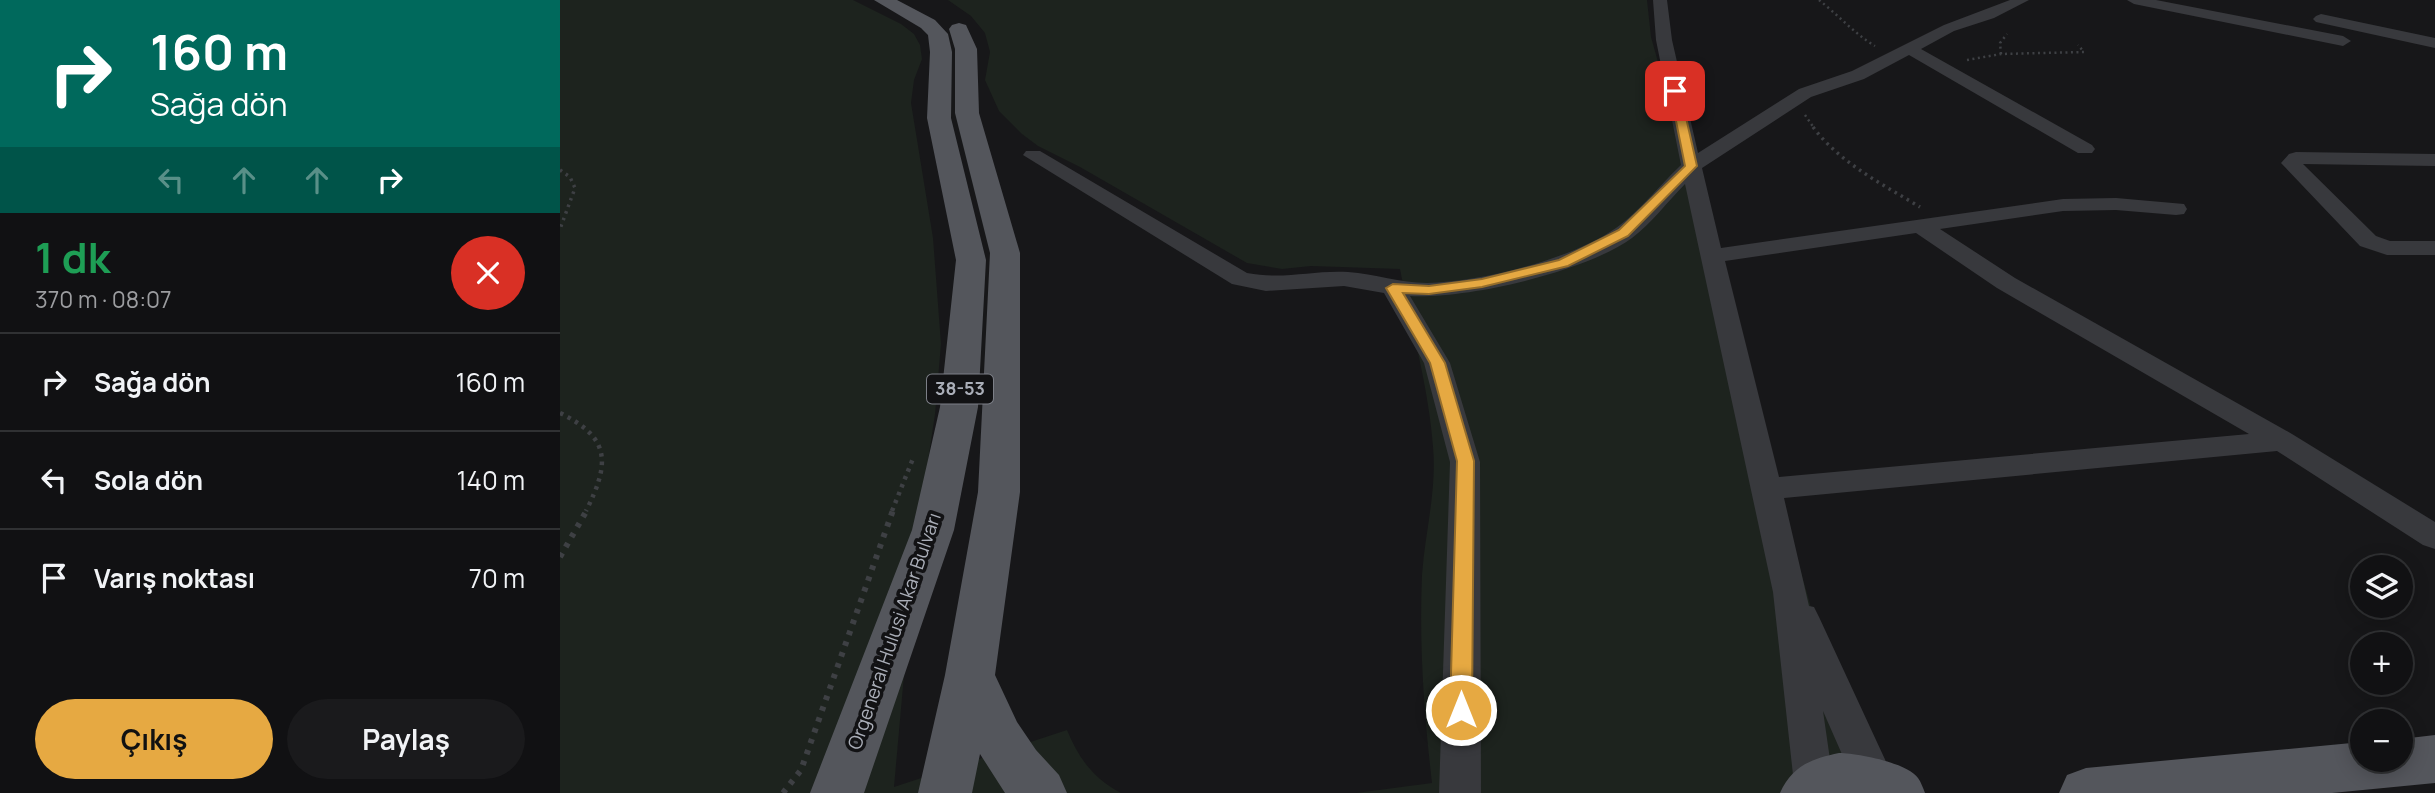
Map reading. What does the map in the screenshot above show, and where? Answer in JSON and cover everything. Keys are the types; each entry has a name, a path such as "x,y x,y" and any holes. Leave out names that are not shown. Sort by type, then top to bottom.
{"main road":[{"name":"Orgeneral Hulusi Akar Bulvarı","path":"837,793 933,530 959,407 971,260 939,118 941,52 937,34 928,24 883,0"},
{"name":"38-53","path":"913,0 950,19 961,30 965,49 967,113 1006,253 999,492 970,675 945,793"},
{"path":"970,675 1002,745 1040,793"},
{"path":"2086,793 2435,759"},
{"path":"1810,790 1831,778 1852,777 1886,787"}],"street":[{"path":"1660,0 1664,40 1691,166 1790,592 1810,790"},
{"path":"1033,155 1240,279 1266,284 1295,285 1344,279 1368,281 1393,288 1429,290 1482,283 1564,263 1624,233 1691,166 1799,98 1858,75 1949,28 1990,15 2022,0"},
{"path":"2134,0 2343,41"},
{"path":"2315,18 2435,43"},
{"path":"1906,51 2085,149"},
{"path":"2435,160 2296,158 2291,163 2371,244 2387,248 2435,248"},
{"path":"1711,256 2063,205 2116,204 2176,209"},
{"path":"1920,226 2006,283 2283,441 2435,537"},
{"path":"1393,288 1437,363 1465,461 1460,793"},
{"path":"1766,489 2283,441"},
{"path":"1790,592 1886,787"}],"path":[{"path":"1819,0 1853,27 1866,42 1906,51"},
{"path":"2007,34 2000,43 2001,54 2079,54 2084,52 2078,44"},
{"path":"1799,98 1812,126 1837,152 1859,169 1946,222"},
{"path":"560,170 570,177 575,187 560,229"},
{"path":"560,413 589,426 598,437 604,460 592,500 560,557"},
{"path":"783,793 801,770 906,472 920,447"}],"shaded area":[{"path":"560,0 853,0 901,24 914,34 920,45 922,59 914,80 911,103 933,238 941,344 935,414 916,541 894,787 1067,730 1088,767 1102,781 1121,793 560,793"},
{"path":"948,0 1647,0 1651,37 1863,793 1356,793 1432,783 1423,679 1421,601 1434,463 1424,380 1400,269 1311,266 1282,269 1247,263 1080,167 1038,146 999,111 985,80 990,52 985,33 971,16"}],"route":[{"path":"1461,710 1465,461 1437,363 1393,288 1429,290 1482,283 1564,263 1624,233 1691,166 1675,91"}]}
